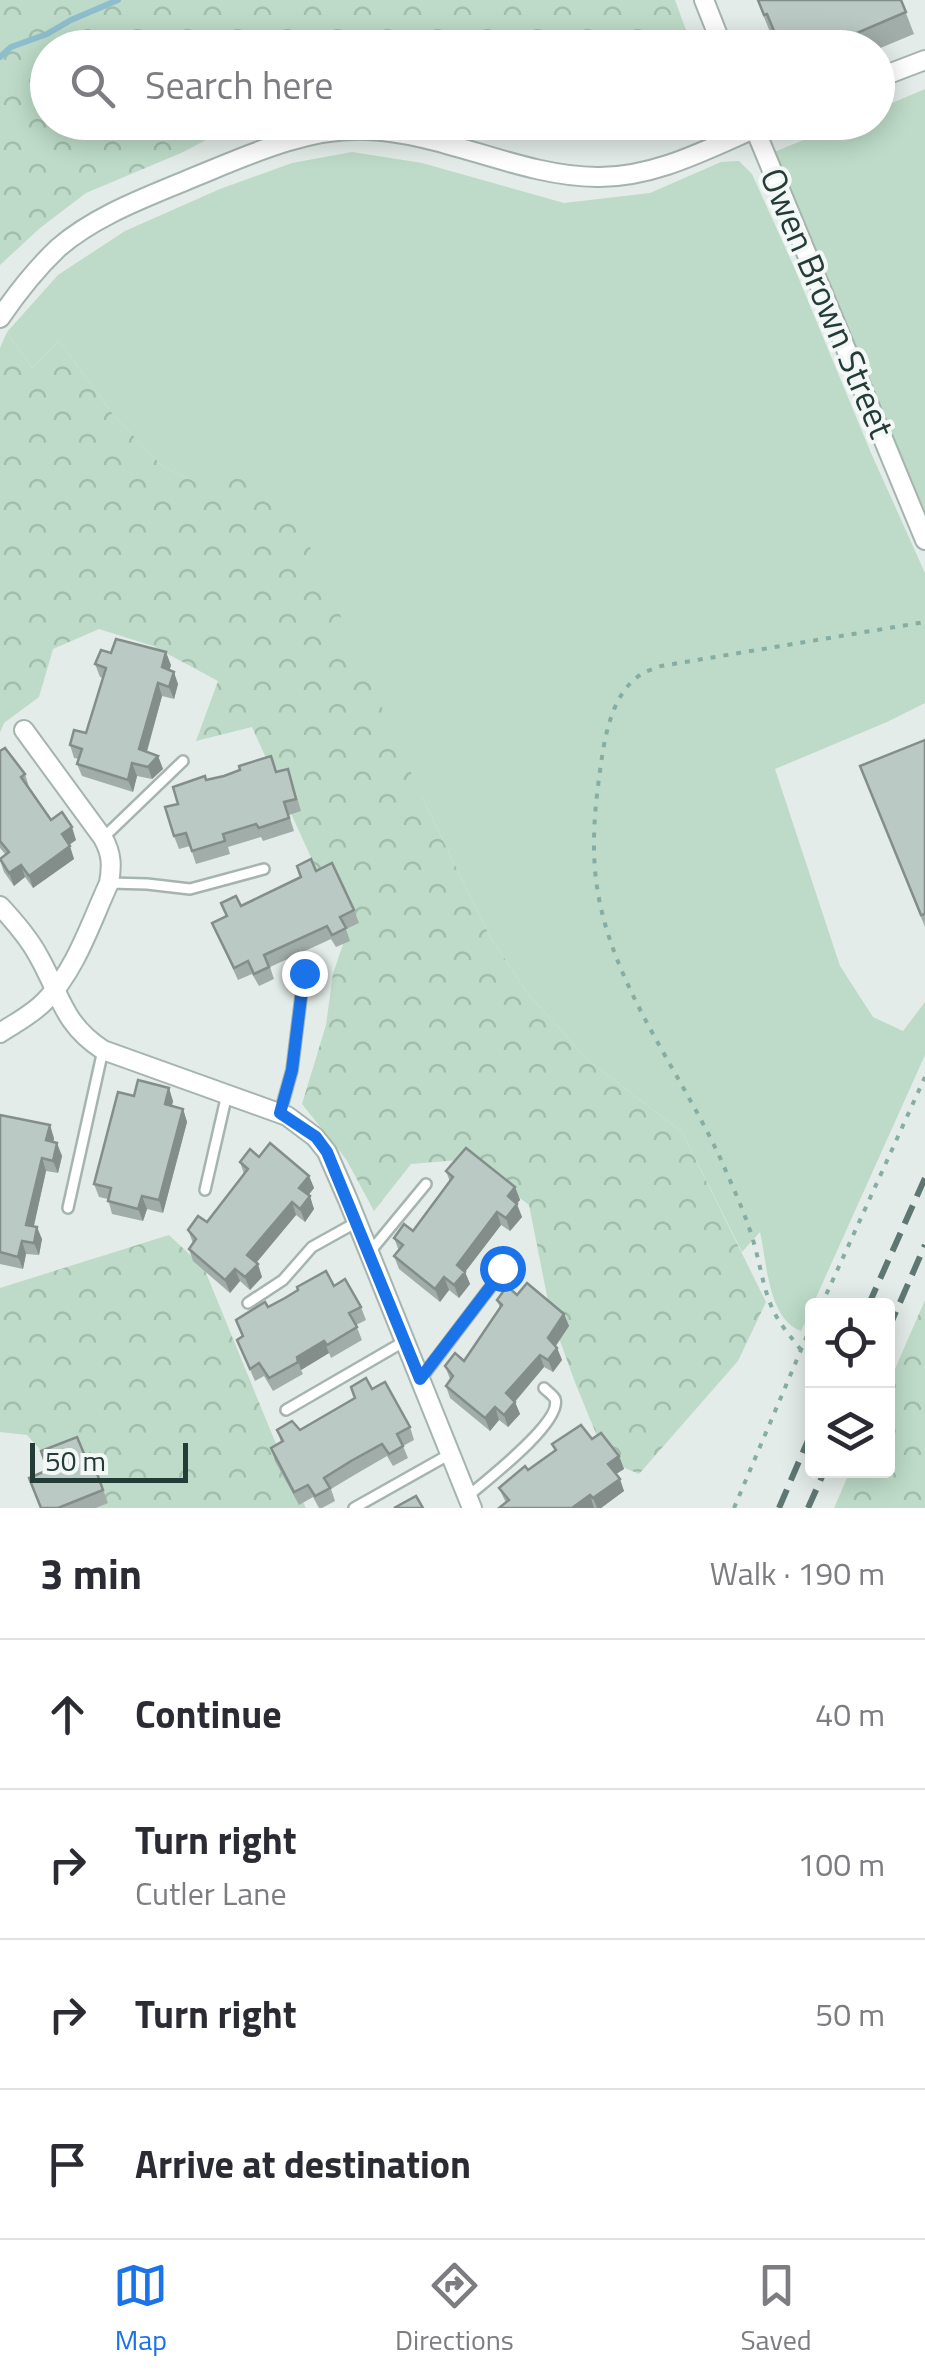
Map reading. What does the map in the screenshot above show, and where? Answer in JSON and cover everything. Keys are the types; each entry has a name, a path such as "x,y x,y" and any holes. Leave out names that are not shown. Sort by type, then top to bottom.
{"street":[{"path":"704,0 716,30"},
{"path":"895,71 925,60"},
{"path":"0,318 19,290 60,247 104,218 163,190 276,145 298,140"},
{"path":"428,140 546,171 600,178 669,165 725,140"},
{"name":"Owen Brown Street","path":"765,140 925,540"},
{"path":"0,1033 36,1010 55,990 78,952 109,883 112,859 103,838 24,730"},
{"path":"0,906 30,942 78,1031 102,1050 280,1113 316,1137 327,1152 357,1222 470,1502"}],"lane":[{"path":"103,838 183,762"},
{"path":"109,883 190,889 264,869"},
{"path":"280,1113 292,1070 304,973"},
{"path":"68,1208 102,1050"},
{"path":"205,1190 228,1094"},
{"path":"370,1253 426,1184"},
{"path":"248,1304 282,1280 312,1247 357,1222"},
{"path":"420,1379 498,1277 502,1260 496,1255"},
{"path":"286,1410 405,1342"},
{"path":"470,1502 550,1420 554,1399 544,1388"},
{"path":"354,1508 450,1454"}],"path":[{"path":"801,1350 775,1314 742,1207 715,1146 630,986 608,932 595,874 593,820 604,744 613,710 626,690 639,675 661,666 925,622"},
{"path":"825,1298 925,1077"},
{"path":"734,1508 805,1341"}],"green space":[{"path":"0,0 675,0 686,30 30,30 30,140 206,140 86,193 0,265"},
{"path":"925,89 925,520 774,152 803,140 895,140 895,102"},
{"path":"352,152 422,163 564,203 650,193 721,162 739,161 752,174 794,267 925,573 925,703 775,769 840,966 873,1017 903,1031 925,1002 925,1055 816,1298 805,1298 801,1331 790,1325 775,1302 760,1232 742,1252 682,1132 589,1061 528,994 489,935 422,797 194,481 163,467 112,413 59,341 32,368 7,332 58,275 125,231 220,189 292,163"},
{"path":"7,332 32,368 59,341 112,413 163,467 194,481 229,461 286,494 422,797 489,935 528,994 589,1061 682,1132 766,1302 738,1361 639,1474 607,1460 576,1385 551,1316 529,1205 470,1159 411,1164 374,1211 346,1159 302,1104 326,1025 333,974 346,935 252,727 196,741 218,681 153,646 99,629 53,649 39,697 4,723 0,733 0,348"},
{"path":"169,1235 204,1268 306,1508 93,1508 27,1435 0,1432 0,1288"},
{"path":"925,1300 925,1508 834,1508 847,1478 895,1478 895,1369"}],"building":[{"path":"758,0 901,0 906,12 864,30 774,30 767,14 764,15"},
{"path":"116,639 166,652 162,667 174,672 169,687 158,683 139,749 158,756 148,767 132,763 128,780 77,764 82,749 70,745 74,730 86,733 106,668 95,664 101,650 111,653"},
{"path":"925,740 925,914 921,915 860,766"},
{"path":"5,748 51,820 62,812 72,827 62,834 70,846 29,876 21,865 9,873 0,859 9,852 0,841 0,751"},
{"path":"271,756 276,772 288,769 296,799 284,802 289,818 223,834 225,841 192,851 186,833 174,836 165,807 178,804 173,787 205,776 206,780 224,776 240,770 239,766"},
{"path":"311,859 316,871 332,863 354,910 340,917 346,928 332,935 327,926 264,955 269,967 254,974 248,961 234,968 212,923 227,916 221,903 236,896 241,906 301,877 297,866"},
{"path":"138,1080 169,1088 165,1104 183,1109 159,1200 142,1196 138,1209 108,1201 111,1188 94,1184 118,1092 134,1096"},
{"path":"0,1115 50,1125 46,1140 57,1143 53,1161 42,1158 26,1225 37,1227 34,1243 22,1241 18,1257 0,1252"},
{"path":"270,1143 309,1176 299,1188 310,1196 300,1209 292,1202 247,1255 258,1264 245,1277 235,1269 225,1280 189,1249 196,1239 188,1230 198,1216 207,1222 248,1169 240,1162 250,1149 259,1157"},
{"path":"466,1148 515,1187 508,1196 517,1204 506,1218 497,1212 457,1265 465,1272 454,1285 444,1277 435,1289 394,1256 403,1245 394,1238 404,1224 413,1231 453,1177 446,1171"},
{"path":"326,1271 334,1286 345,1279 361,1307 349,1313 357,1327 327,1345 324,1341 269,1378 259,1363 250,1369 237,1340 243,1336 236,1320 265,1302 268,1307 285,1298"},
{"path":"527,1283 564,1314 548,1338 557,1348 548,1360 540,1355 506,1393 515,1402 504,1415 495,1407 485,1418 446,1386 453,1376 445,1366 455,1353 464,1361 502,1305 497,1300 507,1286 517,1295"},
{"path":"366,1378 372,1389 385,1382 410,1427 397,1434 403,1446 389,1454 382,1444 351,1461 324,1478 330,1488 315,1496 308,1485 294,1492 271,1448 283,1441 277,1430 292,1421 300,1430 355,1398 351,1387"},
{"path":"581,1425 592,1439 601,1433 619,1456 608,1464 620,1479 572,1508 499,1508 509,1500 499,1488 525,1466 528,1470 556,1450 552,1444"},
{"path":"77,1437 85,1456 90,1454 103,1490 58,1508 41,1508 29,1478 48,1470 41,1451"},
{"path":"416,1496 423,1508 394,1508"}],"waterway":[{"path":"54,30 118,0"},
{"path":"0,57 11,47 30,40"}],"railway":[{"path":"872,1298 925,1178"},
{"path":"895,1314 925,1245"},
{"path":"779,1508 805,1447"},
{"path":"808,1508 821,1478"}],"route":[{"path":"304,973 292,1070 280,1113 316,1137 327,1152 420,1379 502,1268"}]}
